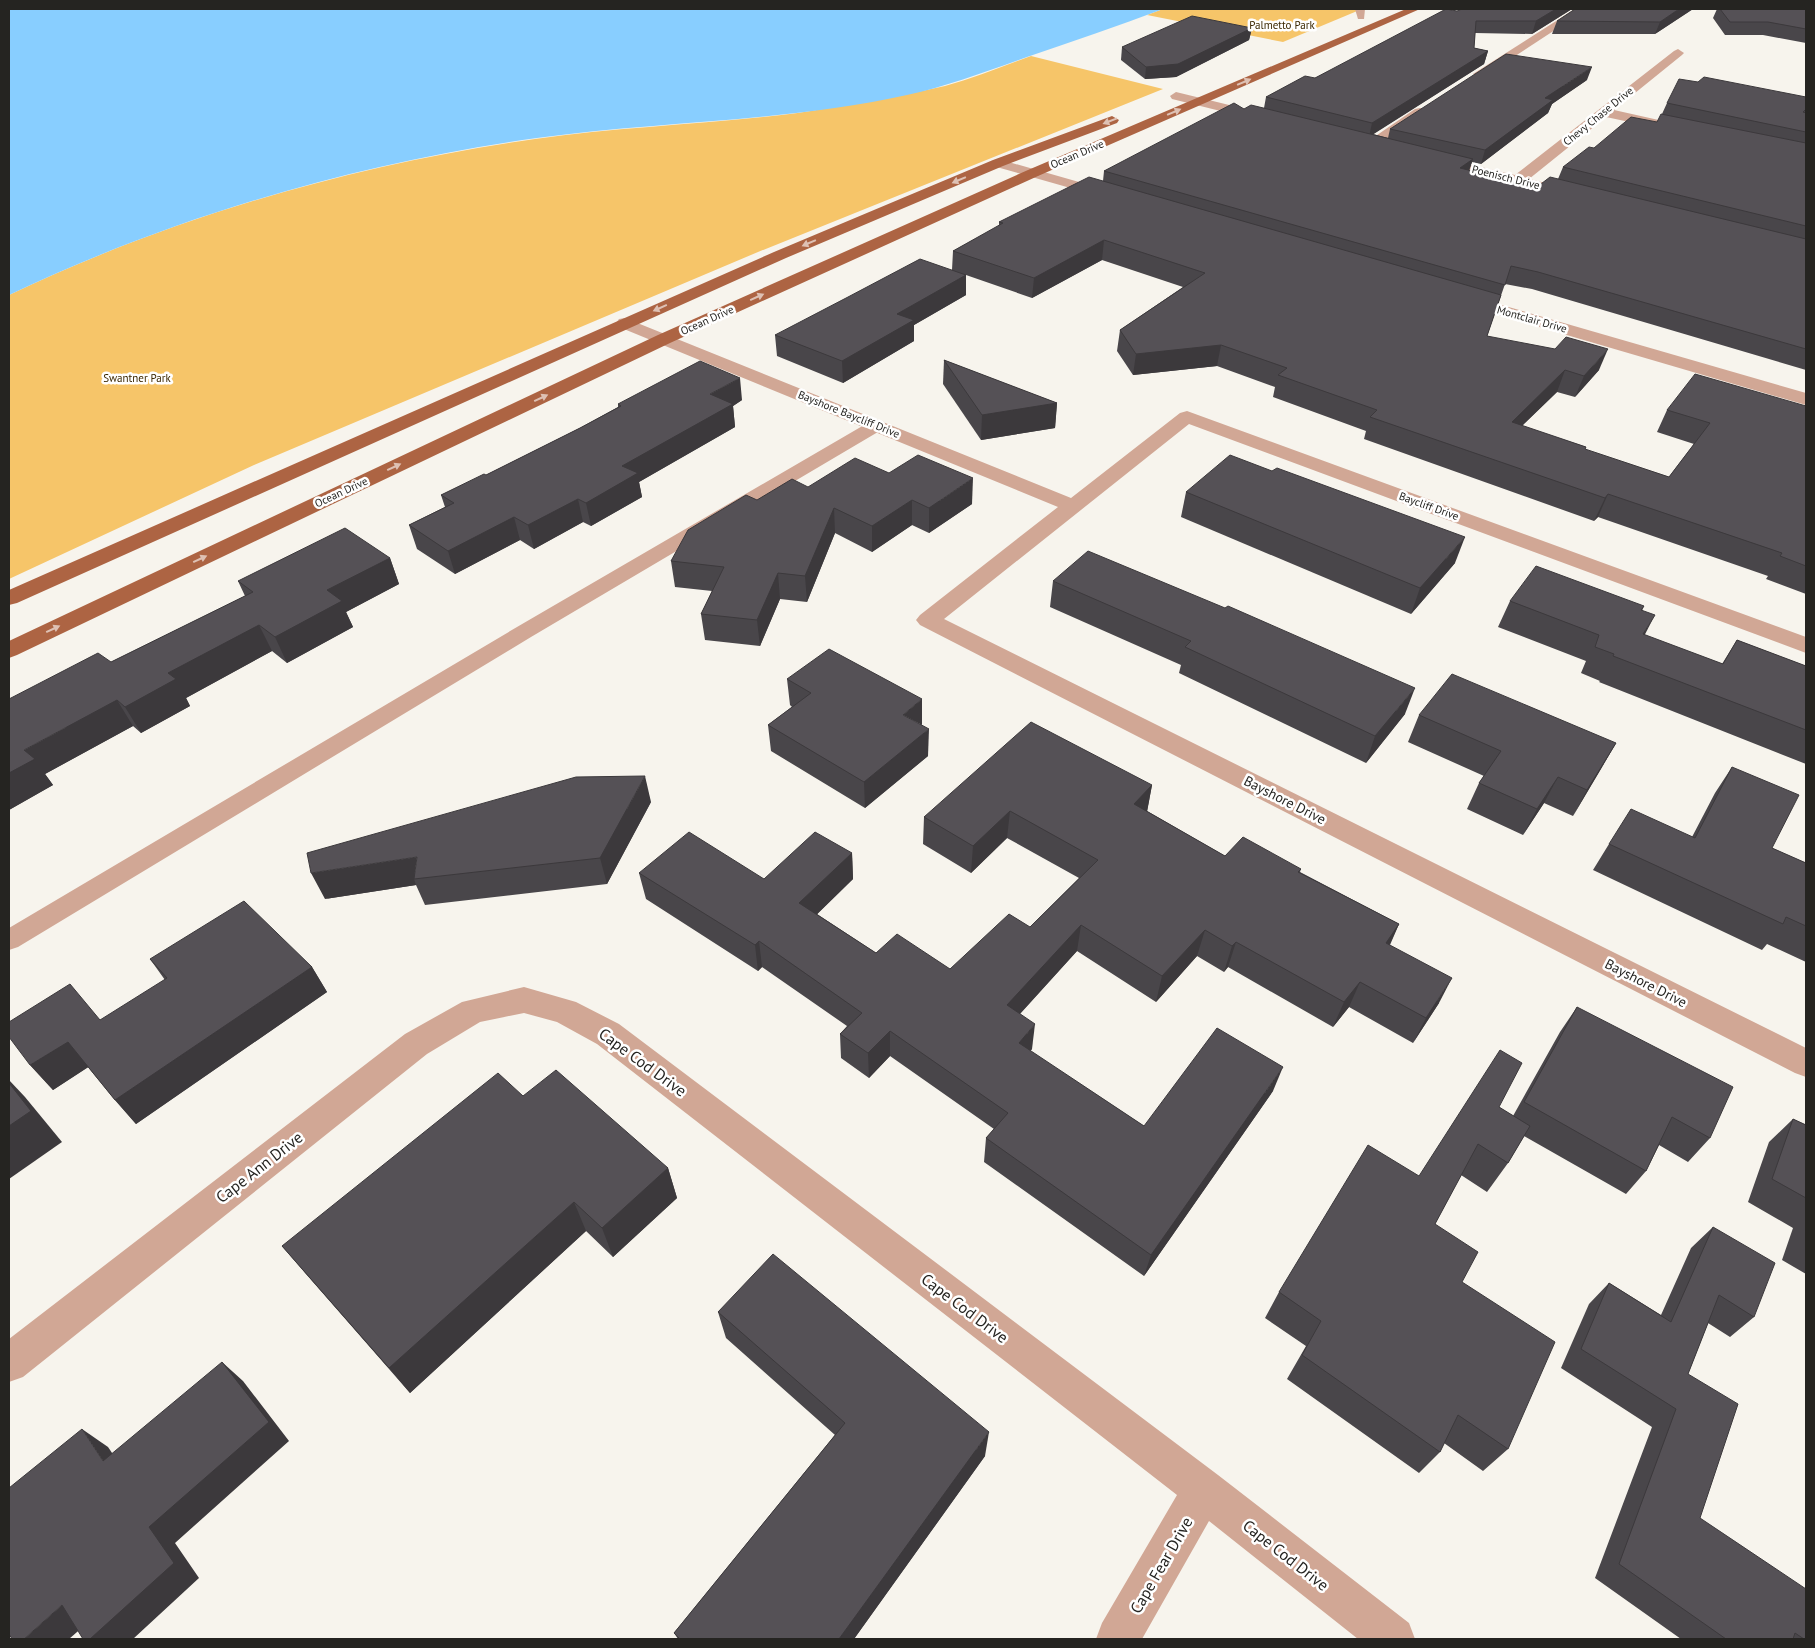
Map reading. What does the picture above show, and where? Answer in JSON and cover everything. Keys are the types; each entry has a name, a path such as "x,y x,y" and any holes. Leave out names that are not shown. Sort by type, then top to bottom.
{"main road":[{"path":"1148,106 1275,54 1361,13 1382,9"},
{"name":"Ocean Drive","path":"9,598 70,595 664,339 1033,173 1415,9"},
{"path":"1275,54 1298,59"},
{"name":"Ocean Drive","path":"9,650 70,595 625,323 998,163 1130,113"},
{"path":"855,223 893,236"}],"street":[{"path":"1468,82 1582,9"},
{"name":"Chevy Chase Drive","path":"1518,180 1678,53"},
{"path":"1176,96 1274,120"},
{"path":"1389,148 1366,143 1427,108"},
{"path":"1603,112 1680,128"},
{"name":"Poenisch Drive","path":"1417,155 1585,197"},
{"path":"998,163 1121,199"},
{"name":"Montclair Drive","path":"1444,293 1806,399"},
{"name":"Bayshore Baycliff Drive","path":"625,323 1073,506"},
{"name":"Baycliff Drive","path":"1073,506 1187,417 1806,645"},
{"name":"Bayshore Drive","path":"1073,506 928,620 1806,1063"},
{"name":"Cape Ann Drive","path":"9,1363 416,1044 473,1011 524,1000"},
{"name":"Cape Cod Drive","path":"524,1000 565,1011 608,1034 1203,1490 1393,1639"},
{"name":"Cape Fear Drive","path":"1118,1639 1203,1490"}],"lane":[{"path":"9,940 532,627 877,425"}],"green space":[{"name":"Palmetto Park","path":"1163,9 1362,9 1283,42 1147,15"},
{"name":"Swantner Park","path":"1031,56 1163,89 758,252 254,465 9,579 9,295 136,241 200,218 266,197 399,163 564,135 763,117 828,108 945,86"}],"water":[{"path":"9,9 1163,9 967,78 907,95 815,111 583,132 537,138 401,162 333,178 201,217 72,267 9,295"}],"building":[{"path":"1446,9 1457,11 1462,9 1556,9 1536,21 1476,21 1474,48 1488,51 1372,123 1266,97 1305,76 1315,78"},
{"path":"1575,9 1679,9 1660,22 1557,21"},
{"path":"1720,9 1806,9 1806,29 1768,22 1730,22"},
{"path":"1192,16 1252,28 1178,64 1146,67 1122,47"},
{"path":"1506,54 1592,67 1545,98 1553,100 1485,150 1390,129"},
{"path":"1704,77 1806,97 1806,109 1803,112 1806,113 1806,132 1667,103 1679,79 1698,82"},
{"path":"1234,103 1244,109 1251,105 1473,159 1460,168 1537,187 1550,177 1806,239 1806,349 1538,272 1511,266 1505,285 1104,171"},
{"path":"1661,114 1806,143 1806,226 1563,167 1589,147 1594,148 1631,117 1657,122"},
{"path":"1089,177 1501,295 1487,336 1555,349 1566,337 1608,349 1584,376 1565,370 1512,422 1669,477 1710,423 1667,410 1695,374 1806,406 1806,566 1780,556 1782,553 1608,494 1605,498 1370,417 1377,410 1278,375 1287,368 1221,345 1136,354 1120,330 1205,273 1104,240 1034,278 953,251 1003,223 999,222"},
{"path":"920,259 966,275 897,314 914,320 842,361 775,335 848,297"},
{"path":"944,360 1057,403 982,415"},
{"path":"700,361 740,378 710,394 733,404 622,466 638,473 586,503 578,499 528,525 514,517 448,551 409,525 454,503 441,495 484,474 486,475 580,428 621,406 618,404"},
{"path":"918,455 973,478 929,508 912,500 872,526 834,508 805,576 778,573 757,620 701,614 724,567 671,561 688,530 746,495 757,500 792,479 808,487 855,458 889,473"},
{"path":"1230,455 1272,471 1277,468 1465,537 1420,588 1186,492"},
{"path":"345,528 390,558 327,590 342,601 275,637 259,625 168,673 176,679 125,707 117,700 24,750 35,759 9,773 9,699 98,653 111,662 253,592 238,581"},
{"path":"1088,551 1225,608 1228,606 1415,688 1375,736 1185,647 1191,641 1053,581"},
{"path":"1536,566 1644,606 1641,610 1655,615 1643,634 1723,664 1737,640 1806,666 1806,730 1613,656 1614,654 1595,647 1599,635 1510,601"},
{"path":"829,649 922,699 903,715 929,729 864,782 768,725 811,693 787,679"},
{"path":"1452,674 1616,743 1587,790 1558,777 1537,809 1479,783 1501,751 1419,715"},
{"path":"1031,722 1152,785 1134,804 1225,856 1243,837 1301,869 1298,872 1399,924 1386,943 1452,978 1426,1018 1360,982 1344,1002 1236,942 1232,946 1205,930 1162,976 1081,925 1007,1005 1035,1024 1019,1043 1144,1126 1217,1028 1283,1067 1151,1255 986,1138 1008,1113 890,1031 868,1053 840,1034 862,1013 759,941 755,945 639,873 689,832 764,879 815,832 852,853 799,903 876,953 897,934 950,969 1009,914 1030,927 1098,860 1010,811 973,846 924,817"},
{"path":"1732,767 1799,795 1772,848 1806,863 1806,926 1786,917 1783,924 1609,844 1631,809 1695,838"},
{"path":"645,776 600,858 414,879 417,857 311,873 307,853 576,777"},
{"path":"244,901 312,967 115,1100 68,1042 30,1065 9,1037 9,1022 70,984 100,1020 167,978 150,959"},
{"path":"1577,1007 1733,1087 1710,1138 1672,1117 1646,1171 1524,1102"},
{"path":"1500,1050 1522,1063 1499,1107 1530,1126 1508,1163 1478,1144 1435,1224 1478,1252 1462,1282 1555,1342 1508,1449 1458,1415 1440,1452 1302,1355 1321,1321 1279,1292 1368,1145 1419,1176"},
{"path":"556,1070 668,1168 602,1228 574,1202 389,1368 282,1246 498,1073 523,1096"},
{"path":"9,1083 31,1111 9,1126"},
{"path":"1793,1119 1806,1125 1806,1198 1772,1179"},
{"path":"1713,1227 1775,1263 1754,1317 1719,1295 1688,1374 1738,1404 1700,1518 1806,1589 1806,1639 1795,1633 1793,1639 1726,1639 1619,1564 1676,1409 1581,1349 1609,1283 1671,1322"},
{"path":"773,1254 989,1432 839,1639 680,1639 674,1633 845,1423 718,1312"},
{"path":"222,1362 269,1422 149,1527 174,1563 90,1639 83,1639 62,1605 24,1639 12,1639 9,1634 9,1488 82,1429 103,1461"}]}
